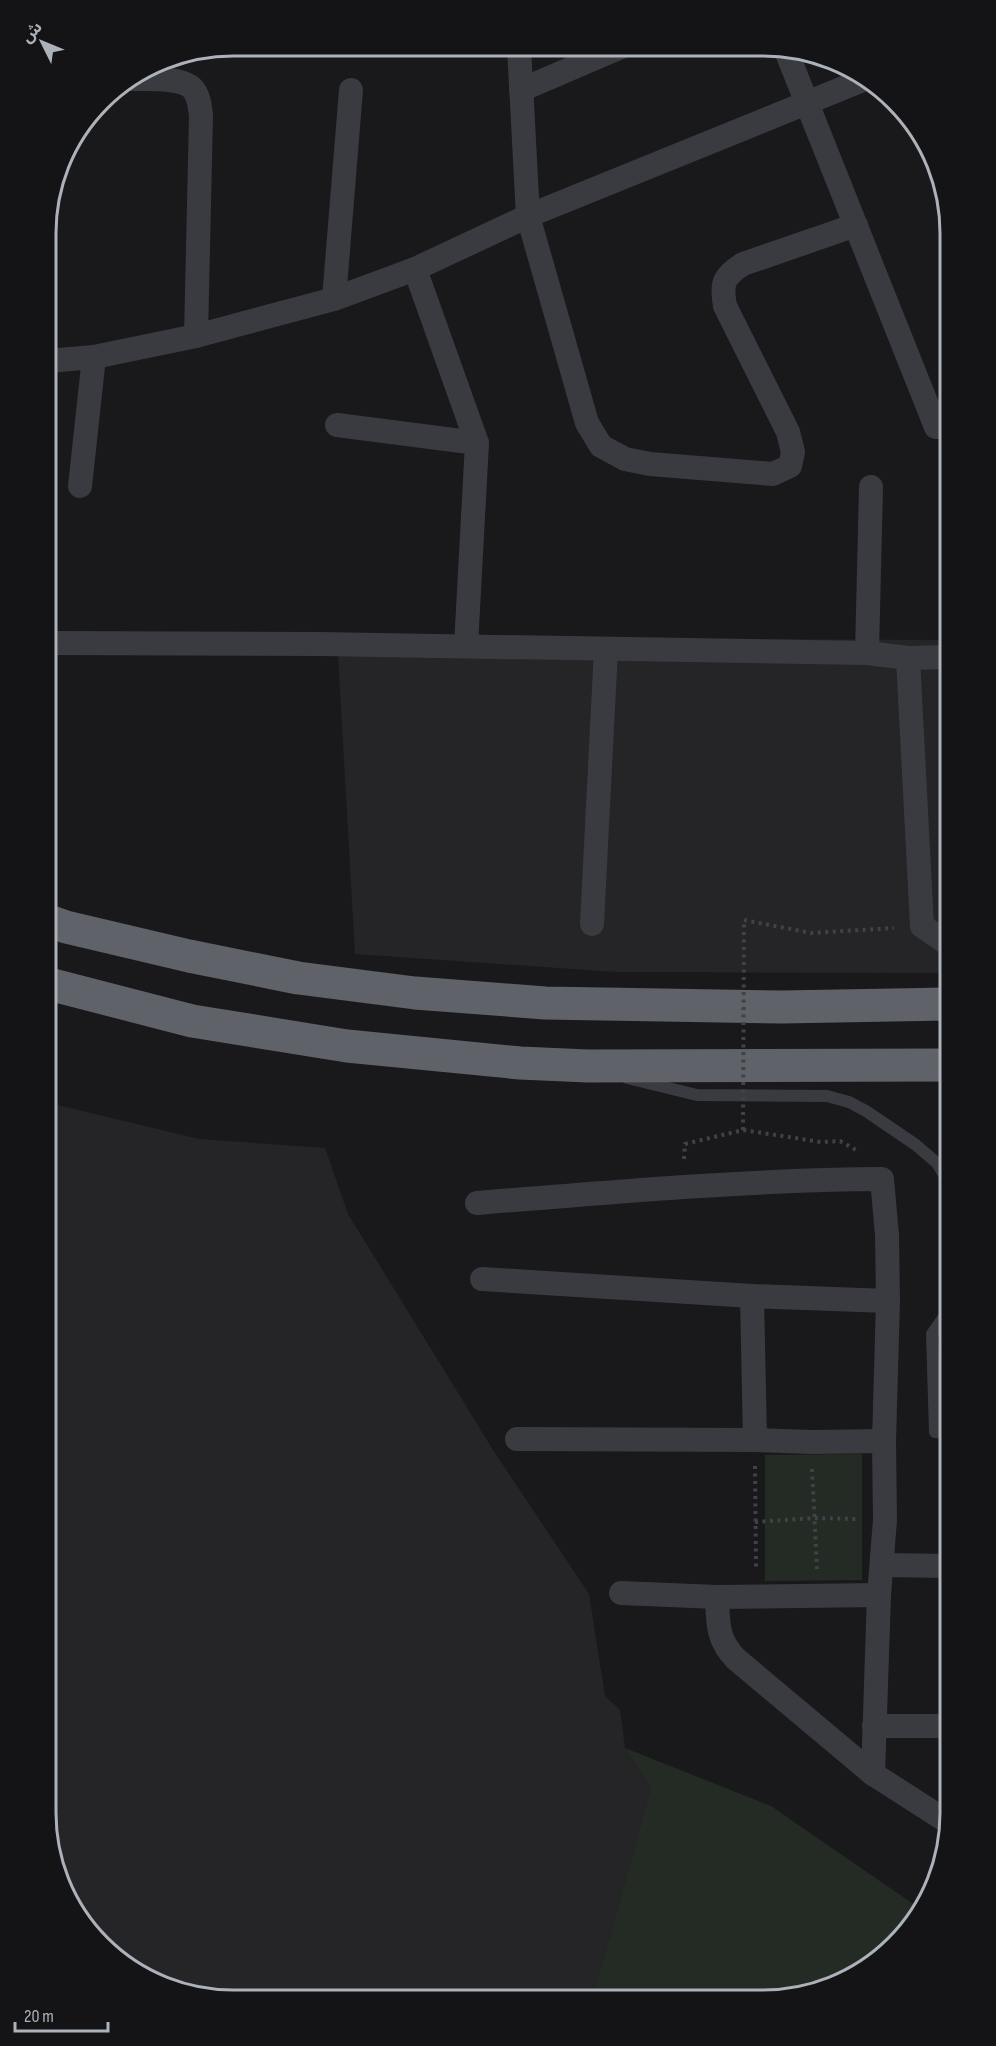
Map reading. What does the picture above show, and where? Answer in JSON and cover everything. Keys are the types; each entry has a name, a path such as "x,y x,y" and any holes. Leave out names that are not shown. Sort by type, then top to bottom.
{"highway":[{"path":"56,923 178,954 276,974 415,993 545,1004 783,1006 940,1004"},
{"path":"56,986 192,1021 347,1046 520,1064 588,1066 940,1065"}],"street":[{"path":"519,56 528,216 587,423 601,446 625,459 650,464 773,474 790,466 793,452 788,432 725,306 722,288 729,273 744,264 856,225"},
{"path":"521,90 600,56"},
{"path":"789,58 936,427"},
{"path":"143,80 177,81 192,87 199,100 201,116 196,336"},
{"path":"56,360 94,357 196,336 334,299 415,269 528,216 857,82"},
{"path":"334,299 351,90"},
{"path":"415,269 477,443 466,646"},
{"path":"80,486 94,357"},
{"path":"337,425 477,443"},
{"path":"867,653 871,487"},
{"path":"56,644 466,646 867,653 940,657"},
{"path":"592,924 606,649"},
{"path":"908,657 922,926 940,939"},
{"path":"477,1203 686,1186 824,1179 882,1179 887,1234 888,1301 884,1441 885,1520 879,1595 873,1774"},
{"path":"482,1279 752,1296 888,1301"},
{"path":"752,1296 755,1440"},
{"path":"517,1439 884,1441"},
{"path":"882,1565 940,1566"},
{"path":"621,1593 717,1597 879,1595"},
{"path":"717,1597 718,1626 726,1649 873,1774 940,1817"},
{"path":"874,1726 940,1726"}],"lane":[{"path":"588,1066 653,1086 697,1095 827,1096 849,1102 916,1144 940,1168"},
{"path":"940,1324 932,1334 935,1432 940,1432"}],"path":[{"path":"743,1130 744,920 811,933 922,926"},
{"path":"684,1161 684,1144 743,1130 821,1142 840,1141"},
{"path":"821,1142 822,1149"},
{"path":"755,1440 756,1597"},
{"path":"811,1442 818,1597"},
{"path":"755,1522 815,1518 885,1520"}],"shaded area":[{"path":"337,637 940,640 940,972 616,972 355,954"},
{"path":"56,1105 199,1139 325,1148 348,1214 495,1453 589,1594 605,1696 620,1710 625,1748 651,1788 595,1990 209,1989 176,1981 144,1967 107,1939 79,1902 69,1881 57,1837"},
{"path":"862,1454 862,1580 765,1581 765,1455"},
{"path":"625,1748 771,1806 915,1905 889,1939 862,1961 831,1977 809,1984 787,1989 764,1990 595,1990 651,1788"}]}
